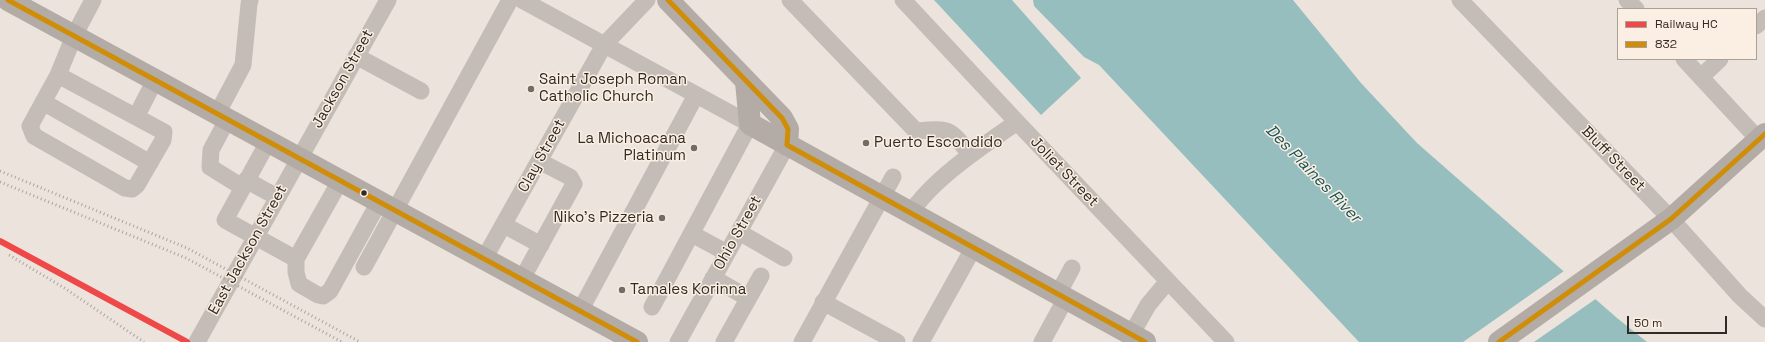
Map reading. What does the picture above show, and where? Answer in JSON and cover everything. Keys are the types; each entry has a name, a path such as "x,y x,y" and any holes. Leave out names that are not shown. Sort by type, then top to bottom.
{"main road":[{"path":"8,0 638,342"},
{"path":"668,0 782,118 788,129 787,145"},
{"path":"746,82 750,124 910,214 974,247 1138,338"},
{"path":"1499,342 1670,219 1762,137"}],"street":[{"path":"0,7 4,0"},
{"path":"58,75 164,132 163,140 137,185 132,188 125,188 34,136 30,126 58,75 74,36 93,0"},
{"path":"250,0 248,4 243,65 222,117 211,150 210,167 244,184 277,197"},
{"name":"Jackson Street","path":"300,158 388,0"},
{"path":"340,181 296,259 296,272 299,284 318,295 324,296 330,291 387,207 510,0"},
{"path":"522,0 750,124 652,307"},
{"name":"Clay Street","path":"484,259 604,45 647,0"},
{"path":"790,0 916,132 942,129 954,135 970,154"},
{"name":"Joliet Street","path":"903,0 1016,122 1226,342"},
{"name":"Bluff Street","path":"1460,0 1670,219 1740,296 1765,319"},
{"path":"1627,0 1635,8"},
{"path":"1757,25 1765,18"},
{"path":"356,56 421,90"},
{"path":"1685,60 1762,137"},
{"path":"1701,77 1719,60"},
{"path":"136,117 155,80"},
{"path":"580,311 696,95"},
{"path":"43,102 150,163"},
{"path":"910,214 919,199 970,154 1016,122"},
{"path":"268,142 224,220 296,259"},
{"name":"Ohio Street","path":"678,342 787,145"},
{"name":"East Jackson Street","path":"197,342 254,236 300,158"},
{"path":"522,279 574,184 570,177 539,161"},
{"path":"802,342 893,177"},
{"path":"364,267 387,207"},
{"path":"504,225 541,245"},
{"path":"739,232 784,258"},
{"path":"692,234 727,253"},
{"path":"921,342 974,247"},
{"path":"1042,342 1062,296 1072,268"},
{"path":"724,342 761,276"},
{"path":"713,278 748,298"},
{"path":"1138,338 1148,305 1168,281"},
{"path":"823,302 897,342"}],"water":[{"path":"934,0 1012,0 1081,78 1041,115"},
{"name":"Des Plaines River","path":"1033,0 1293,0 1361,83 1417,143 1617,318 1647,342 1359,342 1099,65 1084,57 1034,6"}],"pier":[{"path":"1563,269 1597,298 1534,342 1463,342 1564,271"}],"railway":[{"path":"0,171 187,248 360,342"},
{"path":"0,182 186,258 342,342"},
{"path":"9,255 66,289 144,342"}],"rail line":[{"name":"HC","path":"0,241 187,342"}],"transit line":[{"name":"832","path":"8,0 637,342"},
{"name":"832","path":"668,0 782,118 788,129 787,145 1145,342"},
{"name":"832","path":"1499,342 1671,219 1765,134"}],"place":[{"name":"Saint Joseph Roman Catholic Church","path":"531,89"},
{"name":"Puerto Escondido","path":"866,143"},
{"name":"La Michoacana Platinum","path":"694,148"},
{"name":"Niko's Pizzeria","path":"662,218"},
{"name":"Tamales Korinna","path":"622,290"}]}
